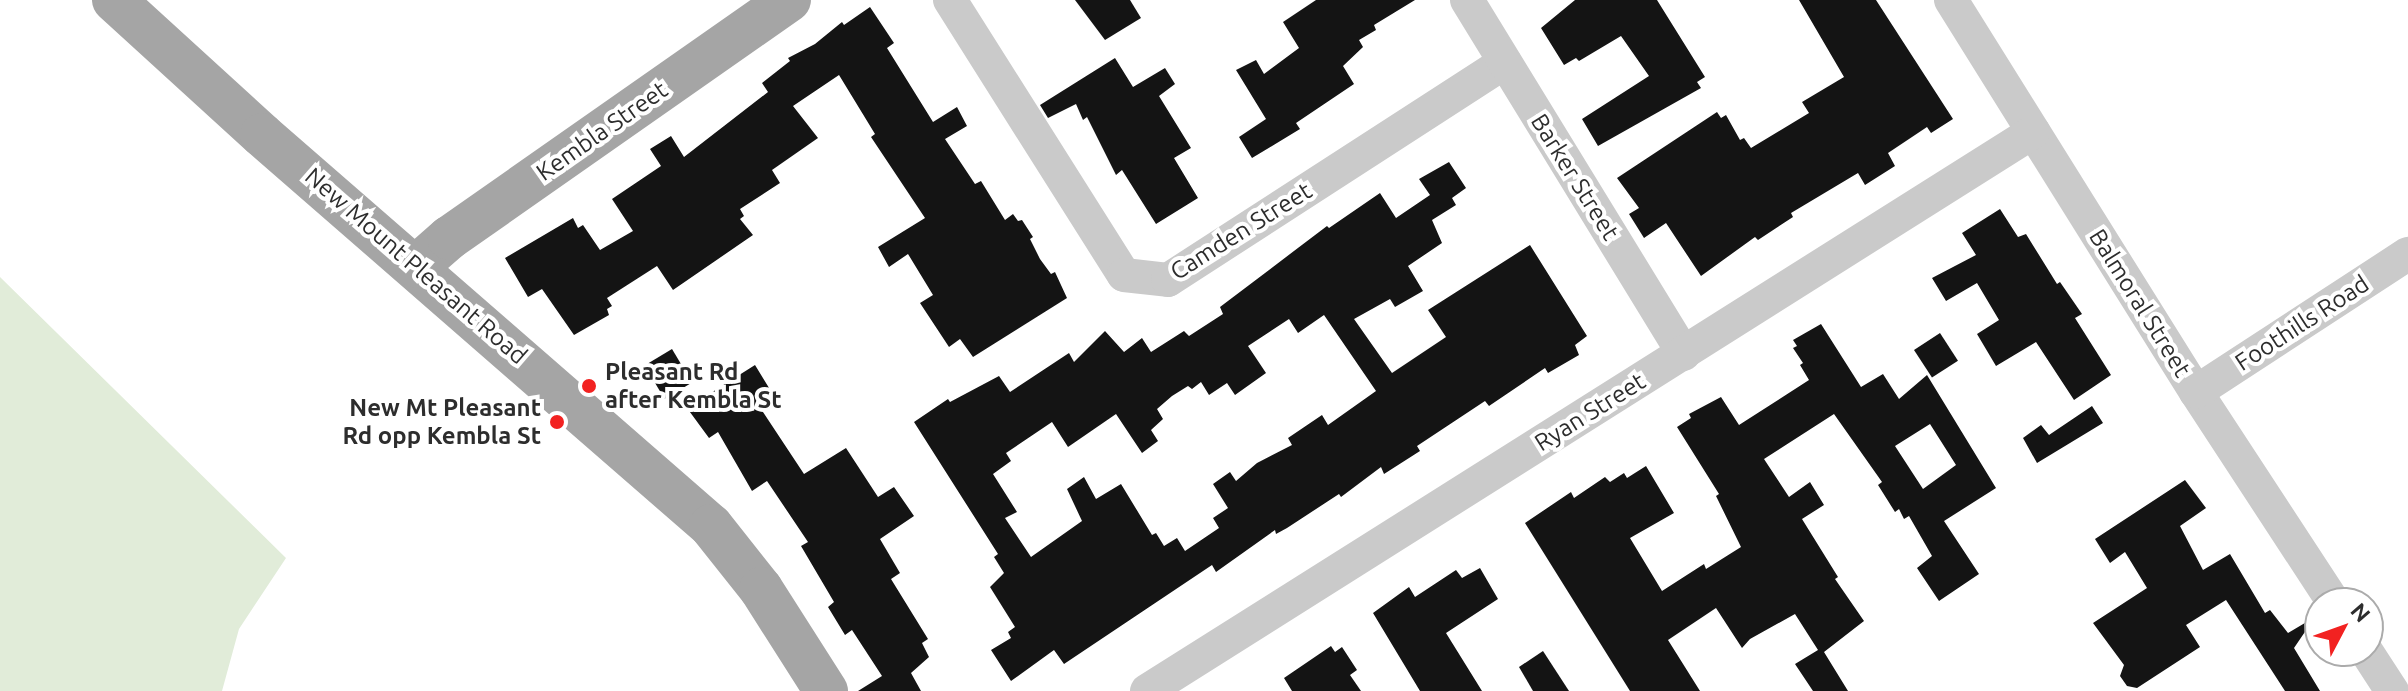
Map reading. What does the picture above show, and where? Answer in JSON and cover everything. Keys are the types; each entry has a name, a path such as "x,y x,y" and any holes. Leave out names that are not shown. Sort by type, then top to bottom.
{"main road":[{"name":"New Mount Pleasant Road","path":"114,0 262,135 417,266 711,526 761,589 826,691"},
{"name":"Kembla Street","path":"417,266 449,238 789,0"}],"street":[{"name":"Camden Street","path":"950,0 1124,275 1168,280 1505,62"},
{"name":"Barker Street","path":"1467,0 1684,354"},
{"name":"Balmoral Street","path":"1951,0 2196,392 2324,587"},
{"name":"Ryan Street","path":"1147,691 2033,132"},
{"name":"Foothills Road","path":"2196,392 2408,254"},
{"path":"2376,667 2392,691"}],"green space":[{"path":"0,277 286,558 239,629 222,691 0,691"}],"building":[{"path":"1075,0 1130,0 1141,18 1105,40"},
{"path":"1316,0 1415,0 1374,25 1376,30 1359,40 1363,47 1343,66 1354,84 1296,123 1300,129 1252,158 1239,137 1266,119 1236,70 1256,60 1264,74 1299,48 1283,22"},
{"path":"1575,0 1657,0 1705,77 1697,82 1701,88 1598,146 1582,119 1649,76 1621,36 1579,61 1576,58 1564,65 1541,28"},
{"path":"1799,0 1876,0 1953,119 1931,133 1927,127 1888,153 1895,166 1865,185 1858,173 1791,213 1793,217 1758,240 1755,237 1701,276 1666,223 1644,238 1629,214 1639,208 1617,178 1717,112 1721,118 1726,115 1740,140 1744,138 1751,148 1809,113 1802,102 1844,77"},
{"path":"870,7 894,43 887,48 933,122 957,107 967,126 945,139 975,184 981,181 1005,220 1013,214 1018,221 1022,220 1033,237 1030,239 1040,259 1051,274 1055,272 1067,298 973,357 960,339 949,347 920,303 933,295 908,254 889,267 878,247 925,218 871,137 875,134 839,75 793,106 818,138 772,170 780,183 740,209 744,216 740,219 753,235 673,290 657,266 607,298 612,306 607,309 609,315 574,335 542,289 528,297 505,258 573,218 578,228 583,225 600,250 633,231 612,199 661,166 650,149 671,136 684,157 768,92 762,83 790,61 788,58"},
{"path":"1115,58 1133,87 1165,68 1175,84 1159,96 1191,148 1174,158 1198,198 1156,224 1122,170 1116,175 1087,117 1083,120 1076,104 1048,118 1040,105"},
{"path":"1449,162 1466,188 1452,198 1456,205 1432,220 1442,243 1408,266 1423,291 1395,307 1390,299 1354,319 1392,373 1446,337 1428,310 1530,245 1587,336 1575,345 1579,355 1548,373 1545,368 1489,406 1485,401 1417,446 1420,451 1384,474 1381,467 1341,497 1339,494 1276,534 1275,530 1216,572 1212,565 1064,664 1054,650 1011,681 991,650 1011,638 1008,632 1015,627 990,587 1004,573 994,557 998,554 914,422 948,399 950,402 999,376 1010,392 1069,353 1074,362 1105,331 1124,352 1142,338 1151,352 1184,331 1189,336 1223,314 1220,307 1327,226 1329,228 1380,193 1396,218 1430,195 1419,179","holes":["1324,315 1376,391 1328,425 1322,415 1288,438 1292,445 1257,463 1236,481 1230,472 1213,484 1228,508 1213,518 1219,528 1185,551 1177,538 1164,546 1156,533 1152,535 1121,484 1096,499 1084,477 1067,489 1082,521 1031,557 1005,518 1017,512 993,474 1011,461 1006,453 1052,422 1068,447 1116,414 1142,453 1158,441 1151,430 1163,419 1157,409 1172,396 1201,382 1209,395 1227,383 1235,395 1266,373 1248,346 1289,319 1298,333"]},
{"path":"2000,209 2018,237 2026,234 2057,284 2060,282 2082,314 2075,318 2111,375 2074,400 2036,342 1996,366 1977,334 1999,320 1977,283 1946,301 1932,278 1976,255 1962,233"},
{"path":"1821,324 1861,387 1883,374 1899,399 1927,375 1996,488 1944,521 1979,574 1939,601 1917,568 1932,556 1909,516 1904,519 1899,509 1895,512 1878,485 1882,482 1834,414 1764,459 1789,497 1810,482 1824,505 1802,519 1838,577 1835,579 1864,621 1824,652 1848,691 1813,691 1795,664 1818,650 1795,614 1750,639 1742,648 1716,608 1668,640 1700,691 1630,691 1525,523 1571,492 1574,498 1605,477 1610,482 1624,473 1627,478 1646,466 1674,513 1630,538 1662,591 1704,564 1706,569 1741,547 1716,496 1719,494 1677,427 1691,418 1689,414 1721,397 1739,425 1809,380 1793,348 1797,346 1793,340","holes":["1930,424 1956,465 1923,489 1895,446"]},
{"path":"1940,333 1958,361 1932,378 1914,350"},
{"path":"672,349 692,382 665,399 645,365"},
{"path":"755,365 774,396 759,406 804,474 846,448 878,497 894,487 914,516 880,539 900,573 891,579 928,639 922,643 929,657 911,673 921,691 858,691 882,676 852,630 845,635 828,607 834,602 801,546 808,542 767,481 752,491 718,432 709,438 687,408"},
{"path":"2092,406 2103,423 2037,463 2023,438 2041,425 2049,435"},
{"path":"2185,480 2206,508 2180,526 2203,570 2230,554 2265,613 2270,610 2288,633 2304,624 2304,633 2294,648 2320,691 2285,691 2226,600 2186,625 2200,647 2137,688 2127,686 2120,676 2124,665 2093,623 2147,588 2125,552 2110,563 2095,539"},
{"path":"1480,568 1498,599 1446,633 1482,691 1420,691 1373,613 1409,587 1415,597 1456,570 1462,578"},
{"path":"1331,646 1335,652 1342,647 1357,670 1350,675 1361,691 1292,691 1284,678"},
{"path":"1543,651 1569,691 1533,691 1519,667"}],"place":[{"name":"Pleasant Rd after Kembla St","path":"589,386"},
{"name":"New Mt Pleasant Rd opp Kembla St","path":"557,422"}]}
